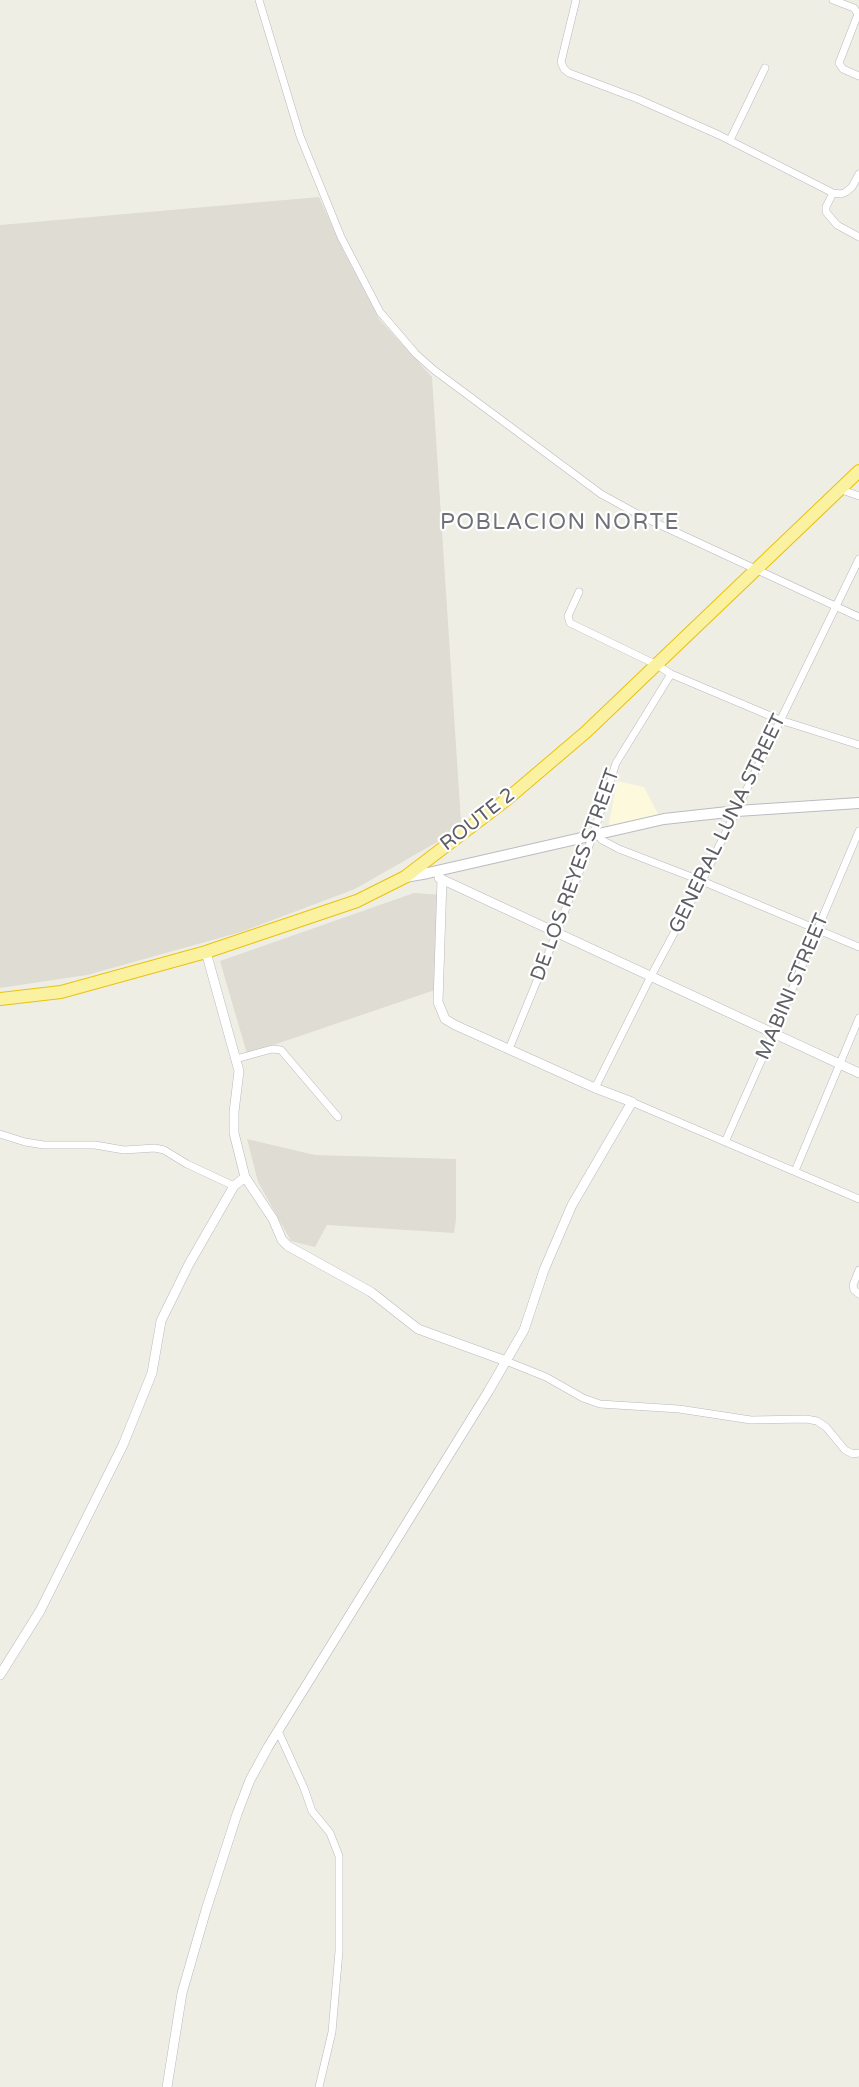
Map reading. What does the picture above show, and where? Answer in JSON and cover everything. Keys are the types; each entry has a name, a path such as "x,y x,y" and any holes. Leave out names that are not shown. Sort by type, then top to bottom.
{"highway":[{"name":"ROUTE 2","path":"0,999 61,992 206,952 357,901 405,877 515,792 586,732 859,471"}],"main road":[{"path":"405,877 664,819 737,811 859,803"}],"street":[{"path":"259,0 300,136 316,179 341,237 371,296 398,335 434,370 601,494 641,516 859,617"},
{"path":"576,0 561,62 564,69 730,140 833,193 846,192 852,187 859,174"},
{"path":"833,0 854,8 858,14 839,63 843,69 859,76"},
{"path":"730,140 765,68"},
{"path":"833,193 826,212 837,225 859,237"},
{"path":"839,489 859,496"},
{"name":"GENERAL LUNA STREET","path":"595,1088 737,811 859,559"},
{"path":"579,592 568,616 570,623 671,674 780,720 859,745"},
{"name":"DE LOS REYES STREET","path":"509,1049 595,835 616,763 671,674"},
{"name":"MABINI STREET","path":"725,1142 859,831"},
{"path":"595,835 619,849 818,928 859,947"},
{"path":"428,873 774,1032 859,1074"},
{"path":"442,879 438,1002 446,1019 454,1025 595,1088 859,1199"},
{"path":"206,952 239,1071 234,1133 245,1177 273,1219 279,1236 288,1246 371,1292 418,1329 504,1365 546,1377 583,1398 600,1404 679,1408 751,1420 806,1419 826,1427 846,1450 853,1454 859,1453"},
{"path":"795,1171 859,1018"},
{"path":"236,1059 272,1049 281,1050 338,1117"},
{"path":"167,2087 182,1993 206,1910 250,1780 524,1330 544,1270 572,1205 632,1102"},
{"path":"0,1134 25,1142 45,1145 94,1145 124,1149 164,1150 187,1164 234,1186"},
{"path":"0,1675 40,1611 123,1445 152,1373 161,1321 207,1231 234,1186 245,1177"},
{"path":"859,1270 853,1288 859,1294"},
{"path":"278,1731 312,1811 330,1833 339,1856 339,1951 332,2032 319,2087"}],"shaded area":[{"path":"319,197 344,252 380,320 432,377 461,822 439,841 355,889 241,932 87,975 0,988 0,225"},
{"path":"617,781 644,787 659,816 608,829"},
{"path":"414,893 442,895 438,989 247,1054 220,961"},
{"path":"247,1139 315,1155 456,1159 454,1233 327,1225 315,1247 291,1241 258,1182"}],"district":[{"name":"POBLACION NORTE","path":"560,523"}]}
